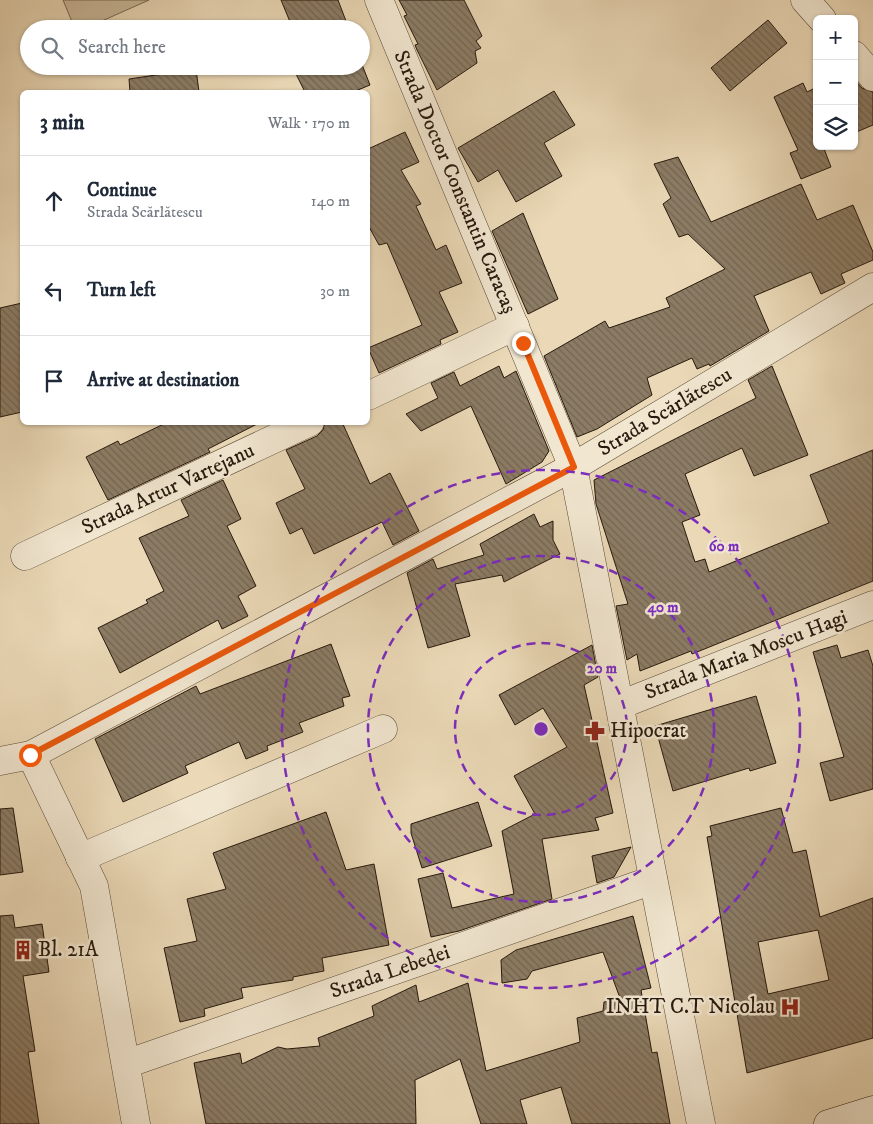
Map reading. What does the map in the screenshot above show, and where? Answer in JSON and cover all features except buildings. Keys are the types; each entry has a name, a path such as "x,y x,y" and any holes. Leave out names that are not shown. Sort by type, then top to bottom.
{"street":[{"name":"Strada Doctor Constantin Caracaș","path":"378,0 574,467 701,1124"},
{"path":"805,0 818,15"},
{"path":"858,60 873,77"},
{"name":"Strada Scărlătescu","path":"0,761 30,755 574,467 873,287"},
{"path":"370,395 515,326"},
{"name":"Strada Artur Vartejanu","path":"25,556 304,425"},
{"name":"Strada Maria Moscu Hagi","path":"620,705 873,605"},
{"path":"80,858 383,729"},
{"path":"30,755 94,886 136,1124"},
{"name":"Strada Lebedei","path":"126,1064 654,880"},
{"path":"828,1124 873,1110"}],"shaded area":[{"path":"63,0 149,0 104,20 71,20"}],"place":[{"name":"Hipocrat","path":"595,731"},
{"name":"Bl. 21A","path":"23,950"},
{"name":"INHT C.T Nicolau","path":"790,1007"}],"route":[{"path":"30,755 574,467 523,343"}]}
